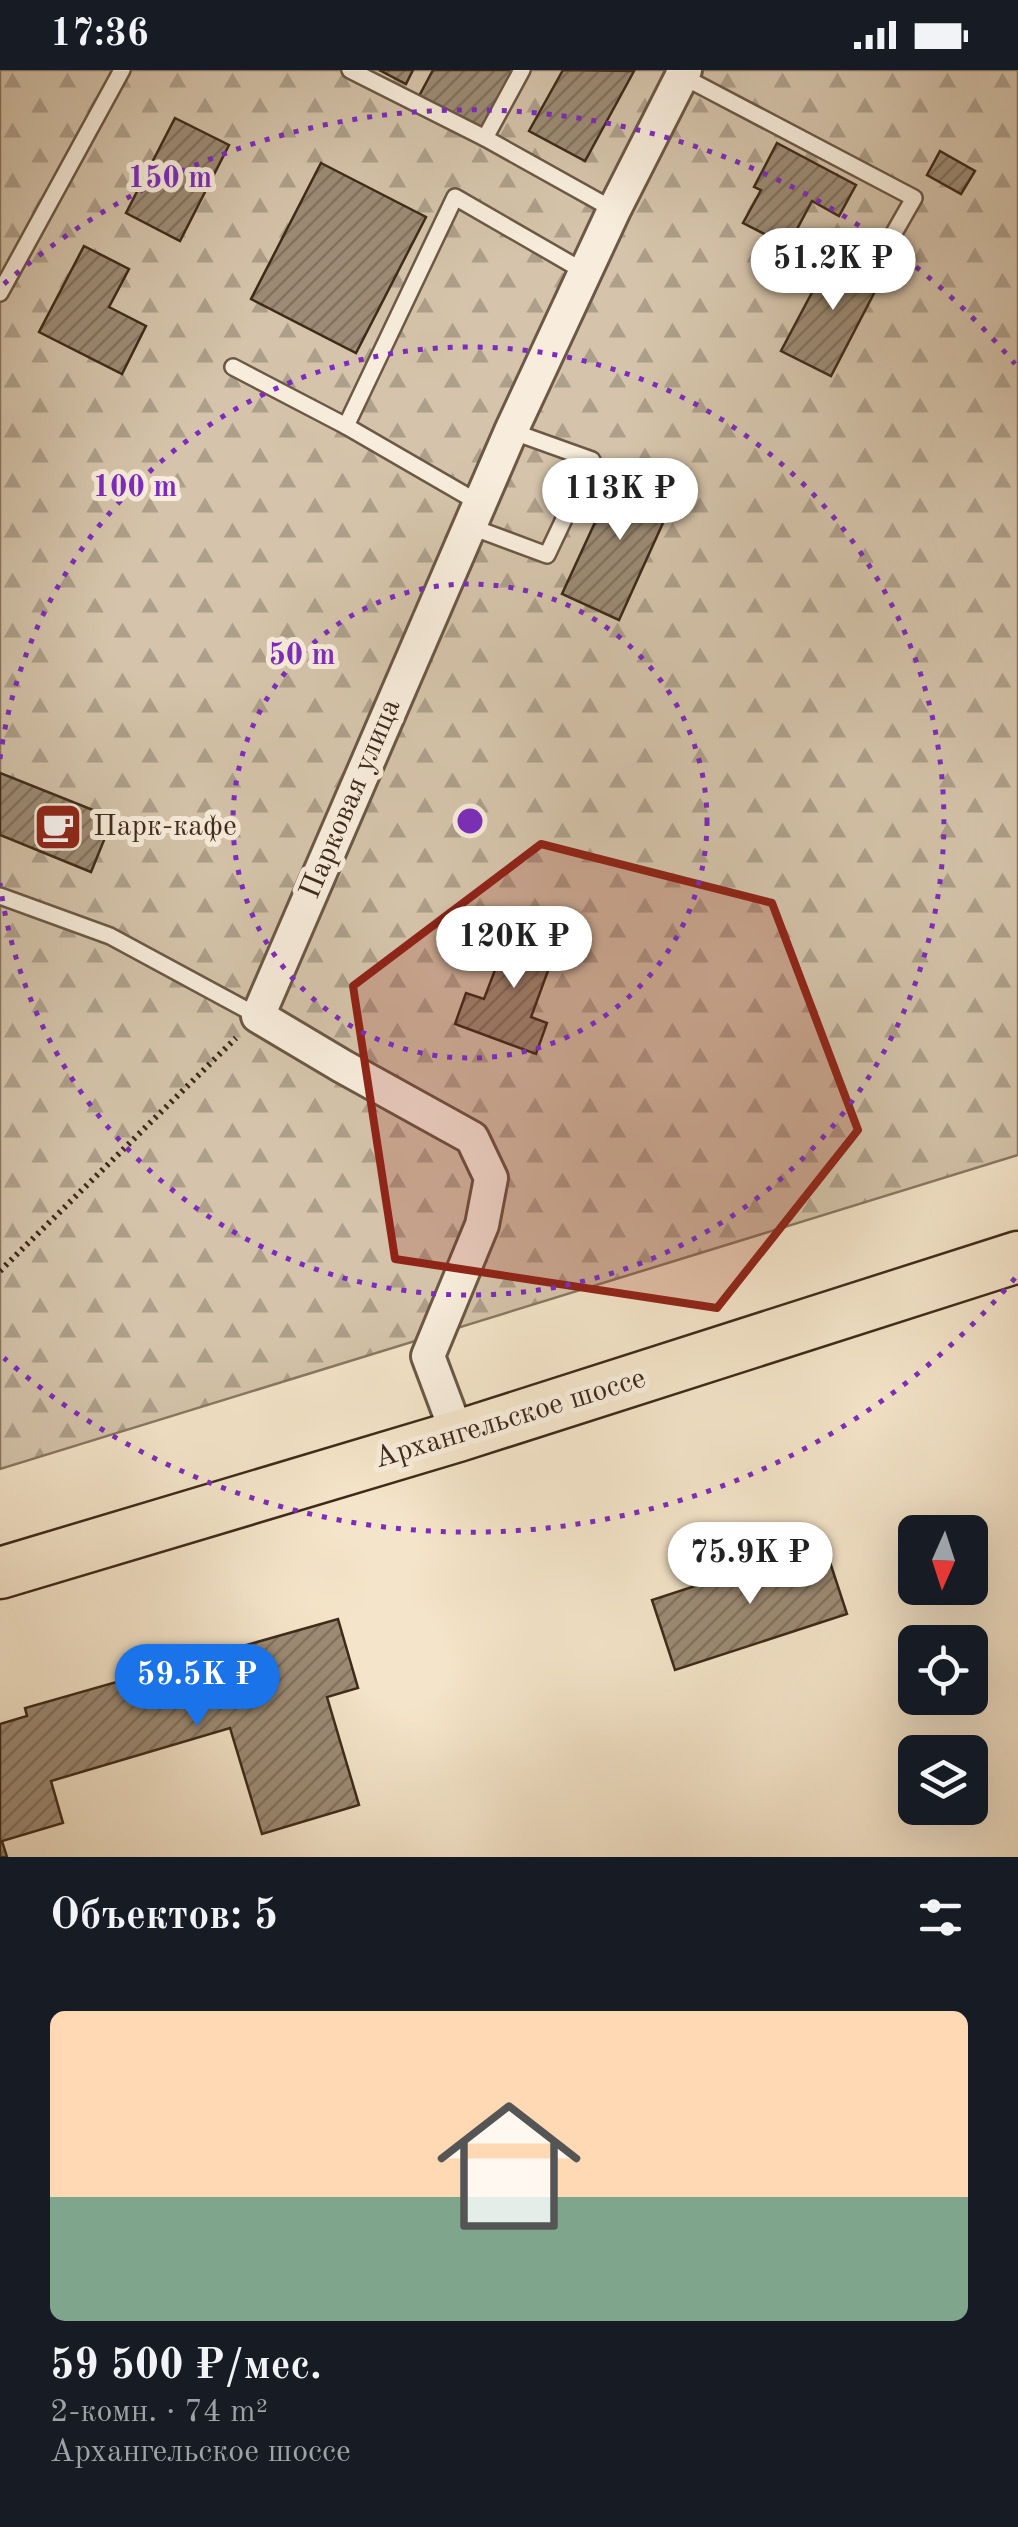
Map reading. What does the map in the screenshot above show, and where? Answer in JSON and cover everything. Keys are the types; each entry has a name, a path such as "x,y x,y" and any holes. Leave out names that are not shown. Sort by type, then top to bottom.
{"main road":[{"name":"Архангельское шоссе","path":"0,1573 458,1436 1018,1258"}],"street":[{"name":"Парковая улица","path":"258,1016 511,431 614,210 684,73"},
{"path":"258,1016 472,1138 485,1164 491,1178 482,1225 428,1356 458,1436"}],"lane":[{"path":"0,293 122,70"},
{"path":"350,70 485,138 614,210"},
{"path":"485,138 522,70"},
{"path":"684,73 914,198 878,261"},
{"path":"346,426 455,197 585,272"},
{"path":"233,368 346,426 474,515 547,555 592,460 511,431"},
{"path":"0,896 110,936 258,1016"}],"path":[{"path":"0,1271 258,1016"}],"highlighted area":[{"path":"541,844 772,903 858,1130 717,1308 395,1259 353,986"}],"green space":[{"path":"0,70 1018,70 1018,1155 0,1469"}],"building":[{"path":"379,70 413,70 406,84"},
{"path":"433,70 516,70 482,132 418,98"},
{"path":"563,70 634,71 585,161 529,131"},
{"path":"175,118 229,145 180,241 126,213"},
{"path":"777,143 856,185 839,216 812,201 788,246 743,223 761,190 754,187"},
{"path":"940,151 975,171 961,194 927,175"},
{"path":"321,163 426,217 356,353 251,299"},
{"path":"84,246 129,269 109,307 146,326 122,374 39,332"},
{"path":"835,249 884,274 831,376 781,351"},
{"path":"621,466 677,492 619,620 562,594"},
{"path":"0,773 113,818 91,872 0,835"},
{"path":"514,920 560,938 531,1017 547,1023 536,1054 455,1024 466,993 484,999"},
{"path":"824,1544 847,1614 675,1670 652,1600"},
{"path":"338,1619 358,1688 327,1697 359,1805 262,1834 230,1728 51,1781 63,1823 2,1841 7,1857 0,1857 0,1724 27,1716 25,1708"}],"place":[{"name":"Парк-кафе","path":"58,827"}]}
